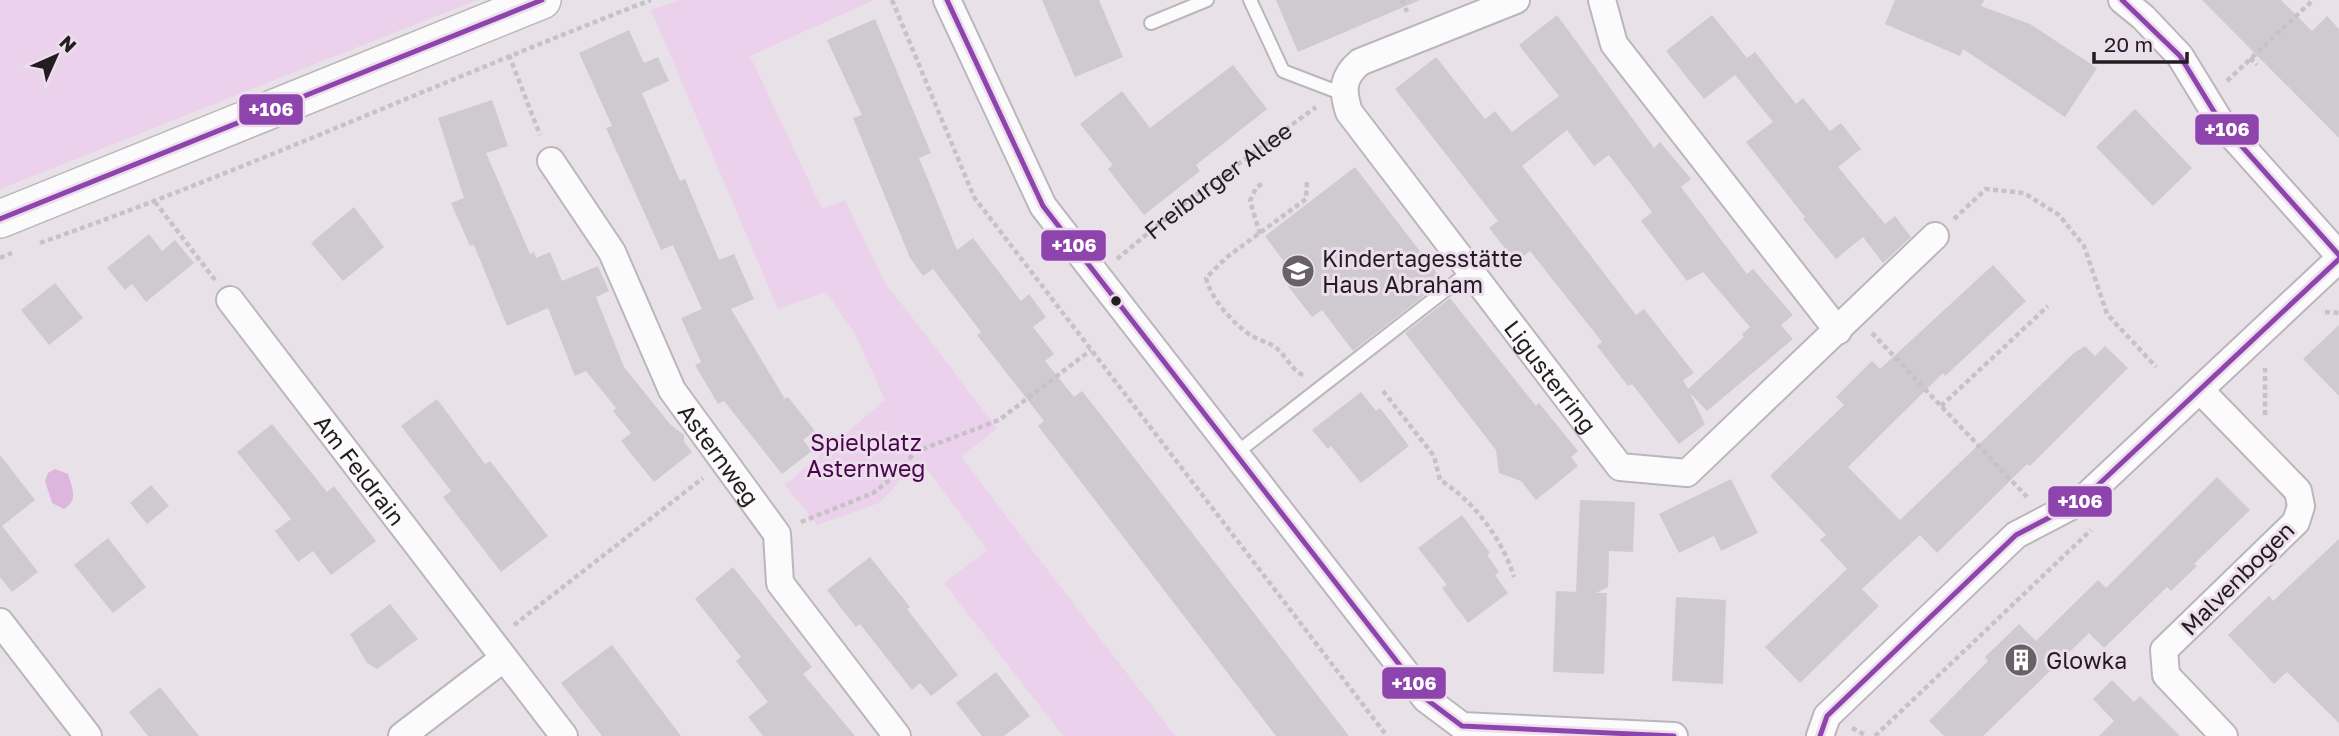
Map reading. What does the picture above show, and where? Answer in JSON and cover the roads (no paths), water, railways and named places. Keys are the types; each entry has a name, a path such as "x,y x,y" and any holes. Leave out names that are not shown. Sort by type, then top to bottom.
{"main road":[{"path":"0,219 542,0"}],"street":[{"path":"947,0 1043,206 1426,699 1459,731 1674,736"},
{"path":"1343,94 1346,74 1360,62 1516,0"},
{"path":"1602,0 1614,44 1846,323"},
{"path":"1820,736 1827,716 2016,535 2081,501 2339,257 2221,123 2180,56 2122,0"},
{"name":"Ligusterring","path":"1343,94 1349,112 1620,467 1686,473 1935,236"},
{"name":"Asternweg","path":"551,162 612,252 672,390 778,534 780,583 897,736"},
{"name":"Am Feldrain","path":"230,300 564,736"},
{"name":"Malvenbogen","path":"2200,390 2298,491 2301,506 2296,522 2164,650 2166,675 2224,736"},
{"path":"0,622 88,736"},
{"path":"402,736 504,658"}],"lane":[{"path":"1151,23 1207,0"},
{"path":"1250,0 1283,71 1343,94"},
{"path":"1235,454 1470,271"}],"place":[{"name":"Kindertagesstätte Haus Abraham","path":"1298,271"},
{"name":"Glowka","path":"2021,660"}],"park label":[{"name":"Spielplatz Asternweg","path":"866,455"}]}
